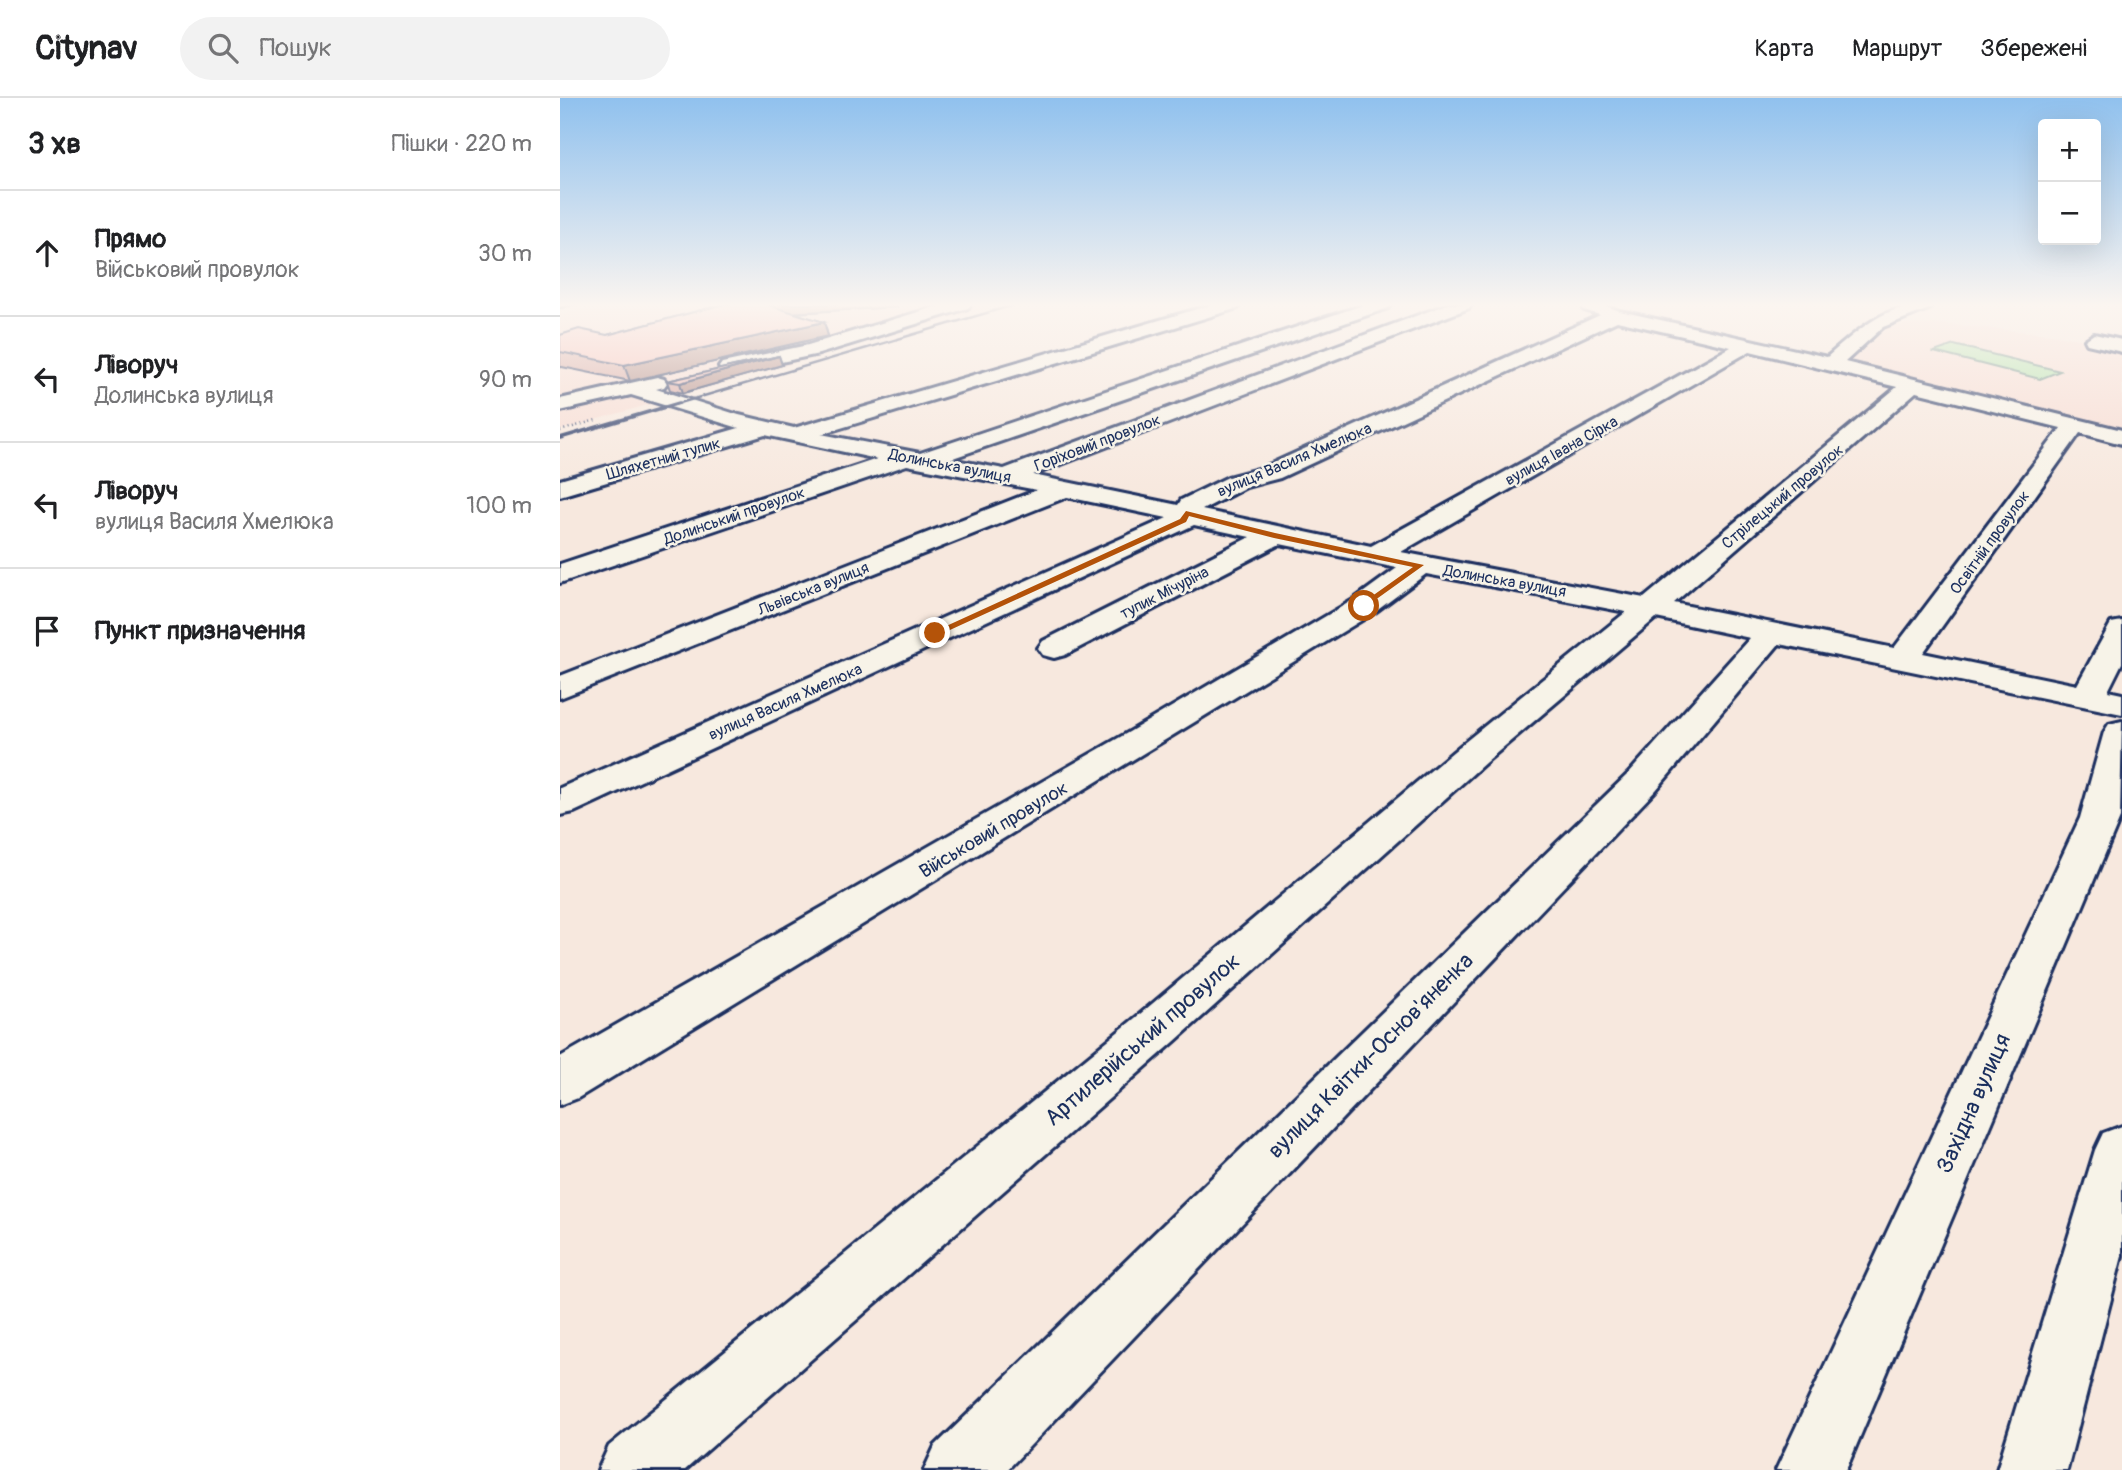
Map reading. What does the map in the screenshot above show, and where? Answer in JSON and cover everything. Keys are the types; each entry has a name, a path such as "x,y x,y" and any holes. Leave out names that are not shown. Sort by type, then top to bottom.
{"street":[{"path":"709,372 728,368"},
{"path":"796,434 1017,368"},
{"name":"Долинський провулок","path":"560,574 1188,368"},
{"name":"Горіховий провулок","path":"1007,476 1293,368"},
{"name":"вулиця Василя Хмелюка","path":"560,803 1183,521 1191,506 1237,482 1270,473 1477,368"},
{"name":"вулиця Івана Сірка","path":"1374,556 1707,368"},
{"path":"1848,368 2122,437"},
{"name":"Стрілецький провулок","path":"1650,608 1913,384"},
{"name":"Долинська вулиця","path":"560,405 631,388 672,396 761,421 796,434 1186,513 1274,536 1420,565 1503,578 1902,659 2105,714 2122,704"},
{"path":"672,396 724,396"},
{"name":"Шляхетний тупик","path":"560,488 761,421"},
{"name":"Освітній провулок","path":"1902,659 2075,425"},
{"name":"Львівська вулиця","path":"560,688 1066,488"},
{"name":"тупик Мічуріна","path":"1054,648 1274,536"},
{"name":"Військовий провулок","path":"560,1083 1364,606 1420,565"},
{"name":"Артилерійський провулок","path":"633,1470 1157,1028 1473,754 1650,608"},
{"name":"Західна вулиця","path":"1811,1470 2100,818 2105,714 2122,630"},
{"name":"вулиця Квітки-Основ'яненка","path":"960,1470 1642,782 1772,632"},
{"path":"2032,1470 2122,1150"}],"shaded area":[{"path":"560,368 776,368 560,430"},
{"path":"1862,368 2122,368 2122,434"}],"green space":[{"path":"1997,368 2048,368 2060,371 2040,379"}],"building":[{"path":"725,368 735,368 680,383 667,381"}],"railway":[{"path":"673,405 799,368"},
{"path":"560,438 679,403"}],"route":[{"path":"935,633 1183,521 1186,513 1274,536 1420,565 1364,606"}]}
